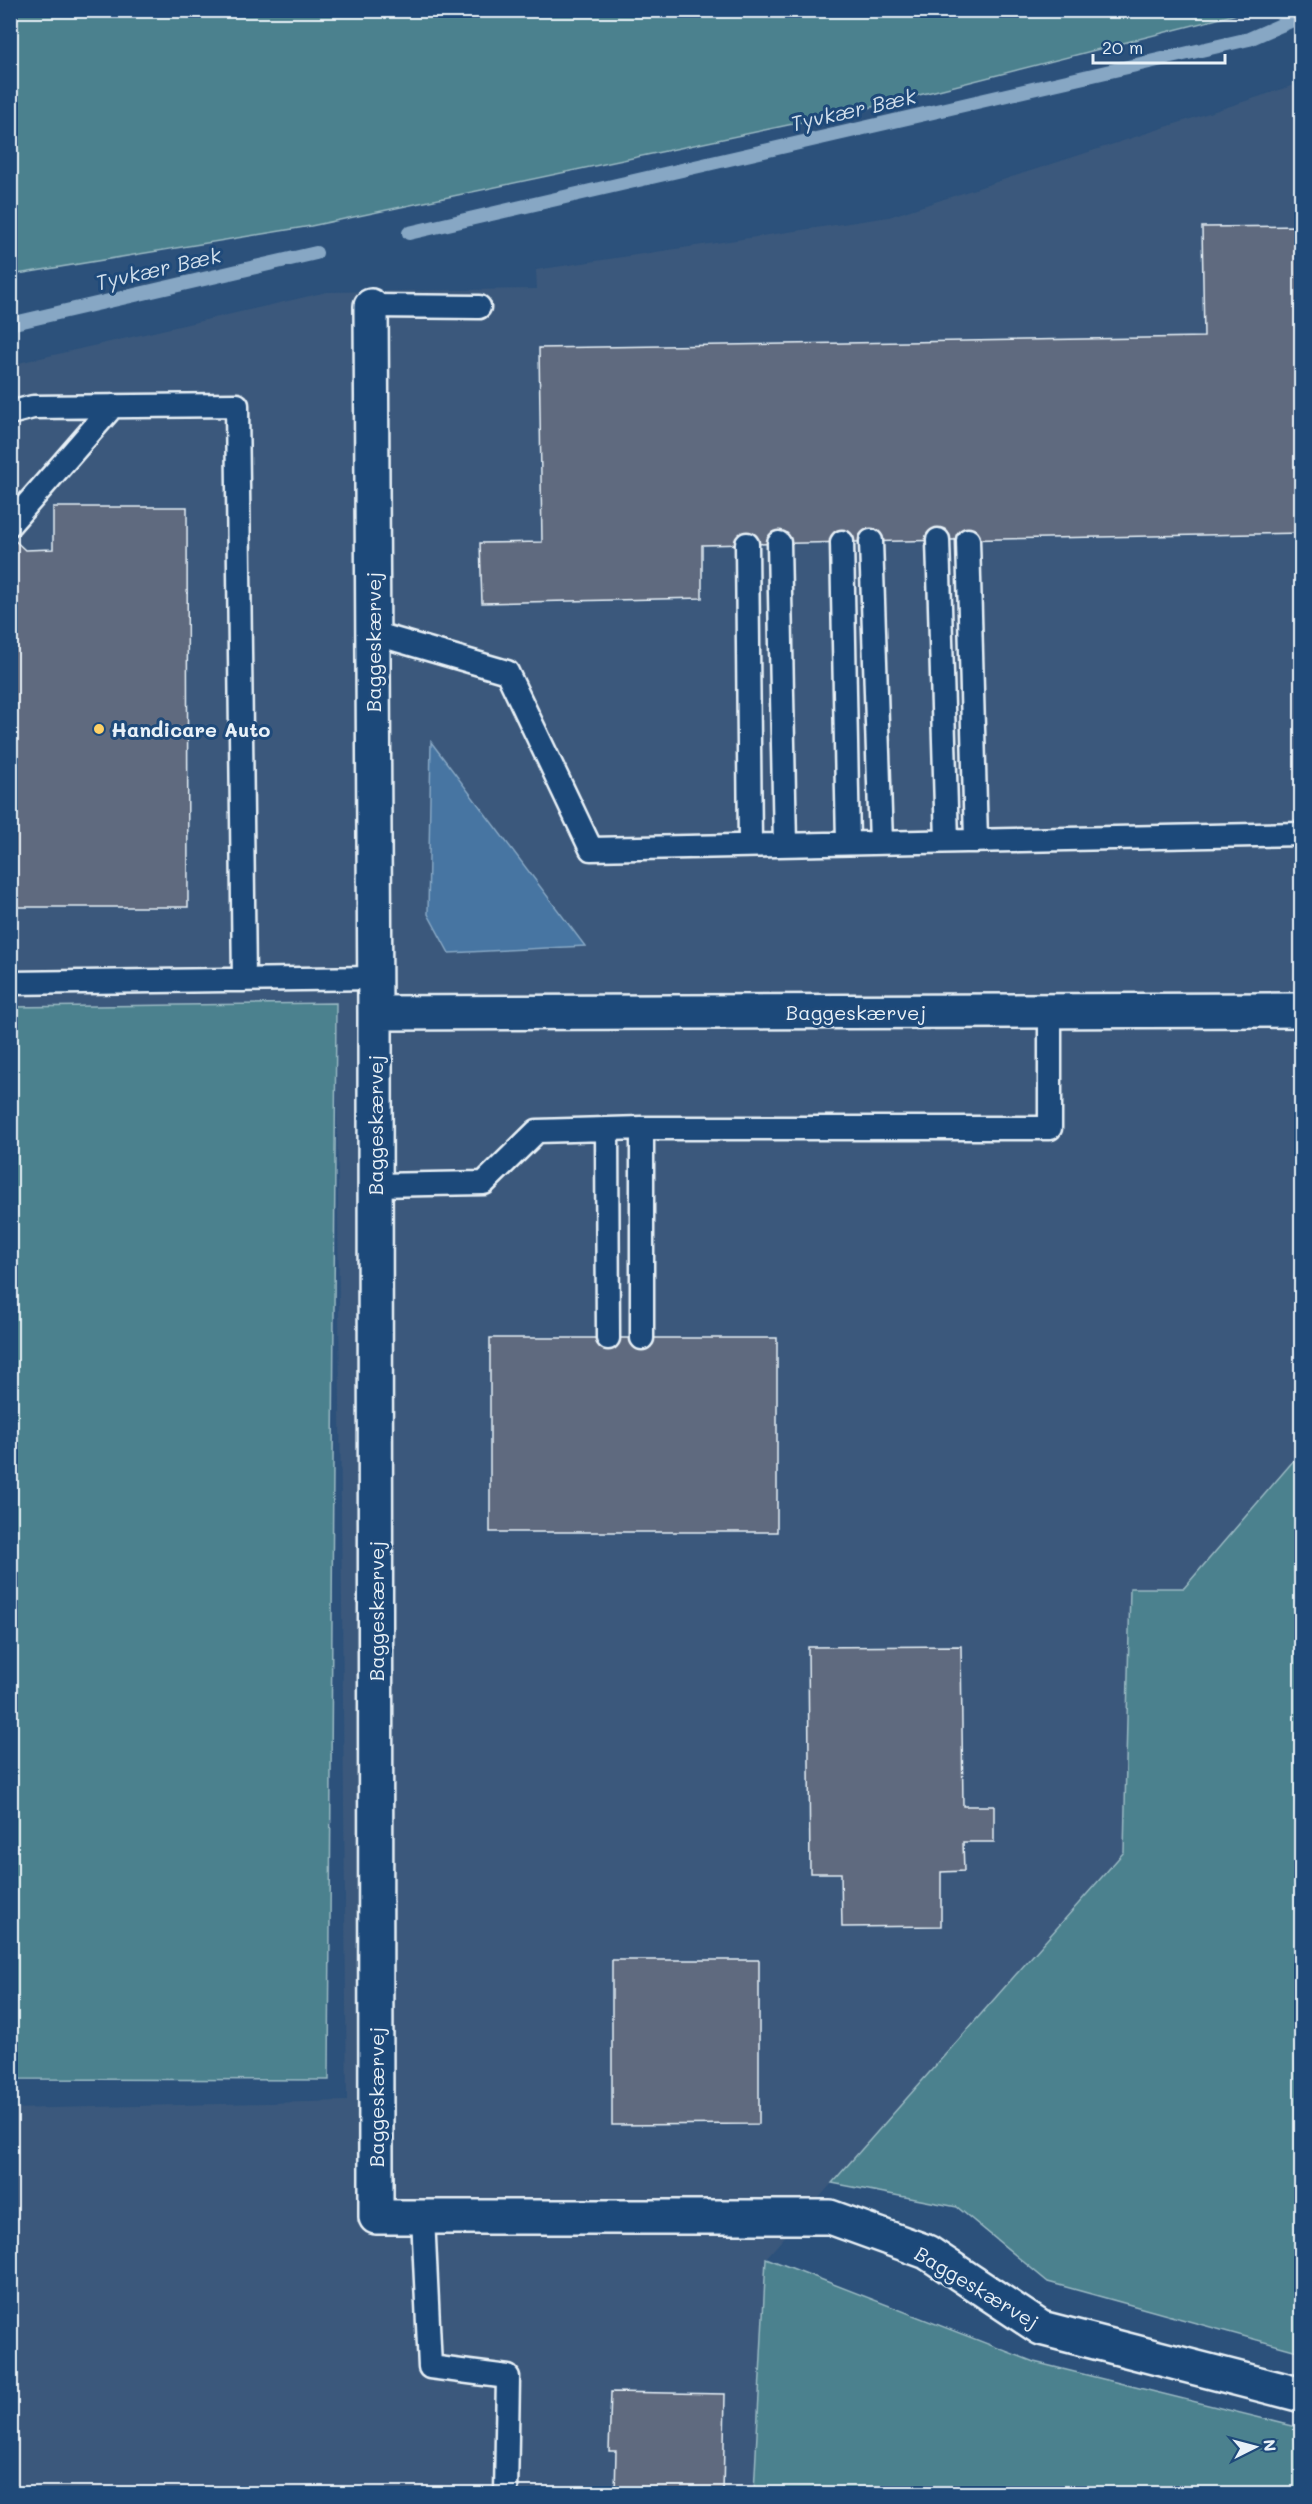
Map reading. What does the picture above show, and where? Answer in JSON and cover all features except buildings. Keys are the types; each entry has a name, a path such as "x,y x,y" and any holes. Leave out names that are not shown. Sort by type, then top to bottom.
{"street":[{"name":"Baggeskærvej","path":"371,306 375,978 376,2217 830,2217 927,2252 1041,2328 1302,2395"},
{"name":"Baggeskærvej","path":"375,1013 1302,1010"}],"lane":[{"path":"371,306 479,307"},
{"path":"10,413 33,407 237,405 244,980"},
{"path":"10,524 113,406"},
{"path":"938,540 947,841"},
{"path":"968,540 976,841"},
{"path":"871,541 880,843"},
{"path":"842,542 848,843"},
{"path":"747,543 750,845"},
{"path":"779,543 785,845"},
{"path":"373,633 507,672 591,849 1302,834"},
{"path":"10,983 375,978"},
{"path":"375,1185 483,1183 537,1131 642,1128 1050,1128 1050,1011"},
{"path":"642,1128 642,1338"},
{"path":"607,1129 608,1338"},
{"path":"423,2217 430,2367 508,2377 506,2493"}],"shaded area":[{"path":"1301,83 1301,1650 766,2258 754,2493 11,2493 11,2109 347,2101 336,1004 11,1007 10,365 327,292 537,289 536,270 889,217"},
{"path":"431,742 585,946 449,953 428,914"}],"green space":[{"path":"11,10 1249,11 864,109 311,226 11,275"},
{"path":"336,1003 329,2080 11,2079 11,1007"},
{"path":"1301,1452 1301,2352 1048,2282 957,2207 832,2183 1124,1852 1130,1588 1184,1588"},
{"path":"766,2258 1034,2362 1301,2428 1301,2493 754,2493"}],"waterway":[{"name":"Tyvkær Bæk","path":"409,233 1249,39 1302,16"},
{"name":"Tyvkær Bæk","path":"10,324 316,253"}],"place":[{"name":"Handicare Auto","path":"99,729"}]}
